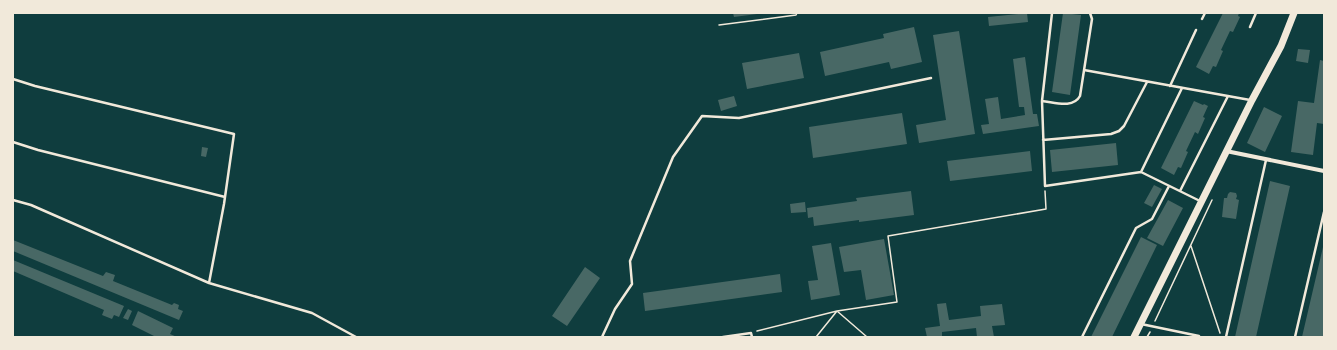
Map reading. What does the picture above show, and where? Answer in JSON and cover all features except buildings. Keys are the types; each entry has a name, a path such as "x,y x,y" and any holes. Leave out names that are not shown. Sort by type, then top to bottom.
{"street":[{"path":"1134,337 1226,151 1281,46 1294,13"},
{"path":"1226,151 1324,171"}],"lane":[{"path":"1052,13 1042,100 1045,186 1141,172 1202,202"},
{"path":"1042,100 1071,104 1077,101 1080,96 1092,20 1090,13"},
{"path":"1202,19 1205,13"},
{"path":"1250,27 1256,13"},
{"path":"1170,86 1196,30"},
{"path":"1084,70 1252,100"},
{"path":"602,337 615,309 632,284 630,261 673,157 702,116 739,118 932,78"},
{"path":"13,79 35,86 234,134 225,197 209,283"},
{"path":"1043,140 1111,134 1119,131 1124,126 1147,82"},
{"path":"1141,172 1182,88"},
{"path":"1180,191 1228,96"},
{"path":"13,142 38,150 225,197"},
{"path":"1226,337 1266,160"},
{"path":"1082,337 1136,228 1152,219 1169,186"},
{"path":"13,200 31,205 209,283 312,313 350,336 356,337"},
{"path":"1295,337 1324,212"},
{"path":"1140,324 1199,336"},
{"path":"722,337 751,333 752,337"}],"path":[{"path":"719,25 796,15 797,13"},
{"path":"751,333 836,311 897,302 888,236 1046,210 1045,186"},
{"path":"1147,337 1214,196"},
{"path":"1191,246 1221,337"},
{"path":"816,337 836,311"},
{"path":"836,311 867,337"}]}
